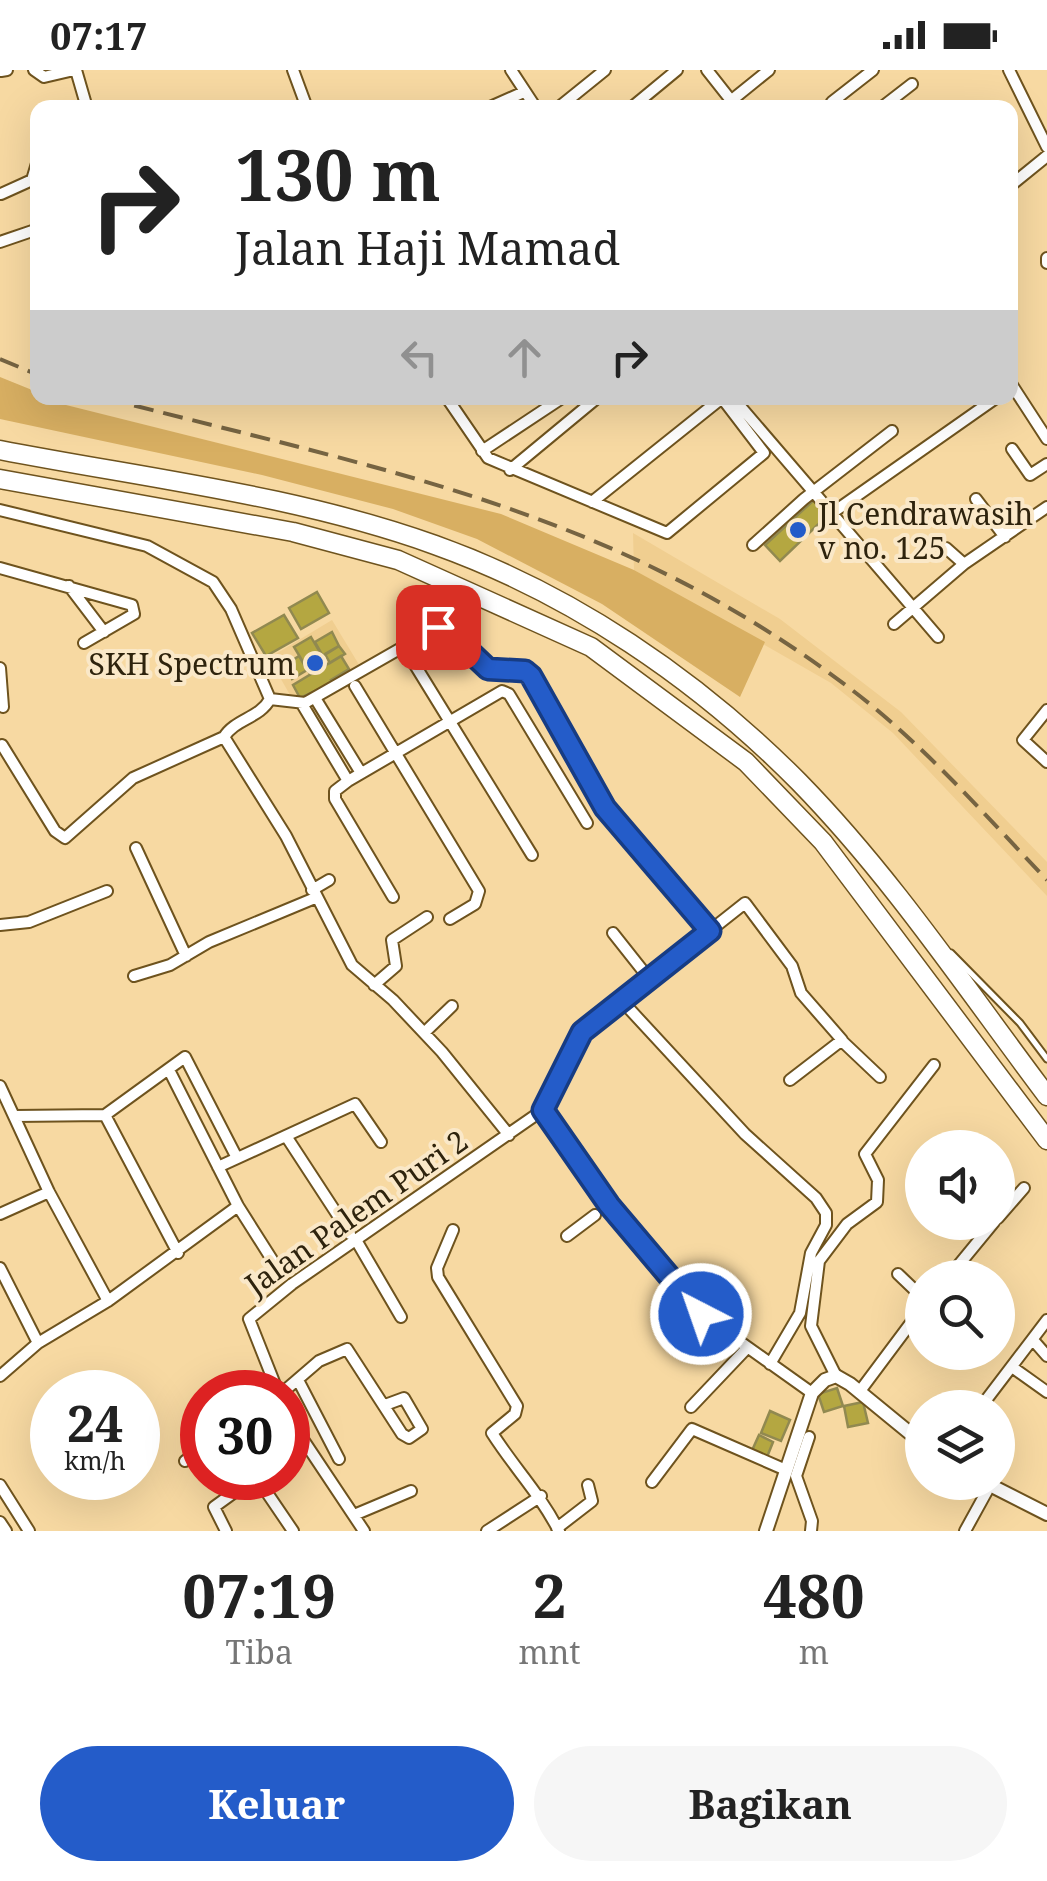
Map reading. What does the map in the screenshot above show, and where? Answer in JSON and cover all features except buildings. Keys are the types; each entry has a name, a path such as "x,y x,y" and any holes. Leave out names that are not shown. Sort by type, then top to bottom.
{"highway":[{"path":"0,450 327,512 435,544 527,583 634,647 723,712 801,784 903,904 1047,1096"},
{"path":"0,478 293,532 398,560 591,646 746,762 796,813 862,892 1047,1140"}],"street":[{"path":"34,70 44,76 75,70 84,100"},
{"path":"293,70 305,100"},
{"path":"511,70 530,100"},
{"path":"568,100 605,70"},
{"path":"641,100 677,70"},
{"path":"707,70 727,100"},
{"path":"736,100 769,70"},
{"path":"835,100 873,70"},
{"path":"1009,70 1047,148"},
{"path":"891,100 912,84"},
{"path":"506,100 524,92"},
{"path":"1018,181 1047,156"},
{"path":"1,194 30,181"},
{"path":"0,242 30,232"},
{"path":"1018,394 1043,424 1047,439"},
{"path":"451,405 482,451 510,470 660,531 677,529 764,453 727,405"},
{"path":"482,451 551,405"},
{"path":"510,470 578,405"},
{"path":"592,502 713,405"},
{"path":"739,405 835,511 938,637"},
{"path":"835,511 986,405"},
{"path":"753,546 892,430"},
{"path":"1012,450 1030,475 1047,464"},
{"path":"976,500 1005,536"},
{"path":"894,624 964,564 1047,507"},
{"path":"0,510 147,546 213,582 230,608 270,699"},
{"path":"946,548 964,564"},
{"path":"0,568 132,605 134,614 84,643"},
{"path":"68,585 104,632"},
{"path":"270,699 302,704 438,627 448,631 488,669 525,671 605,808 710,931"},
{"path":"407,652 532,855"},
{"path":"0,668 3,708"},
{"path":"355,686 478,891 474,904 450,919"},
{"path":"392,897 335,799 335,791 494,692 509,694 587,823"},
{"path":"315,698 362,773"},
{"path":"2,745 62,837 69,836 133,778 224,737 229,729 264,710 270,699"},
{"path":"302,704 348,781"},
{"path":"1047,710 1022,740 1047,762"},
{"path":"224,737 286,836 352,965 424,1033 509,1135"},
{"path":"136,848 186,956"},
{"path":"134,976 186,956 314,894 328,880"},
{"path":"0,926 29,922 107,892"},
{"path":"812,1393 701,1314 603,1210 543,1110 582,1032 745,904 792,966 801,992 842,1041 880,1077"},
{"path":"374,985 396,966 392,940 427,916"},
{"path":"612,933 651,980"},
{"path":"622,1002 745,1134 816,1198 826,1213 826,1225 811,1253 800,1314 770,1364"},
{"path":"424,1033 452,1006"},
{"path":"790,1080 842,1041"},
{"path":"15,1116 106,1115 186,1057 237,1158"},
{"path":"905,1429 836,1376 811,1326 821,1256 847,1224 877,1202 878,1180 865,1154 934,1065"},
{"path":"169,1070 238,1206 276,1266"},
{"path":"0,1086 49,1192 108,1301"},
{"path":"218,1167 355,1104 381,1142"},
{"name":"Jalan Palem Puri 2","path":"271,1370 249,1319 353,1237 543,1110"},
{"path":"106,1115 178,1252"},
{"path":"286,1136 400,1317"},
{"path":"1015,1198 1024,1188"},
{"path":"0,1214 49,1192"},
{"path":"0,1376 38,1343 108,1301 238,1206"},
{"path":"566,1236 603,1210"},
{"path":"454,1230 437,1268 438,1277 517,1406 514,1414 492,1433 541,1496 558,1530 592,1501 588,1485"},
{"path":"963,1260 979,1240"},
{"path":"0,1268 38,1343"},
{"path":"898,1274 905,1281"},
{"path":"1015,1363 1047,1320"},
{"path":"860,1391 905,1331"},
{"path":"1033,1340 1047,1356"},
{"path":"691,1407 747,1348"},
{"path":"310,1370 341,1350 351,1350 385,1405"},
{"path":"1015,1369 1047,1392"},
{"path":"994,1390 1010,1370"},
{"path":"766,1531 812,1393 825,1380 836,1376"},
{"path":"310,1403 339,1459"},
{"path":"652,1482 692,1429 786,1470"},
{"path":"809,1438 796,1476 812,1522 811,1531"},
{"path":"310,1450 364,1531"},
{"path":"0,1486 29,1531"},
{"path":"354,1515 411,1492"},
{"path":"487,1531 541,1496"},
{"path":"224,1500 214,1507 226,1531"},
{"path":"271,1500 293,1531"},
{"path":"966,1531 979,1500"},
{"path":"1015,1500 1047,1514"},
{"path":"0,1522 6,1531"}],"lane":[{"path":"903,904 1020,1022 1047,1059"}],"shaded area":[{"path":"0,377 30,389 30,405 66,405 501,514 634,570 765,642 740,697 602,604 477,539 393,509 262,475 0,419"},
{"path":"633,533 780,619 901,712 1047,862 1047,896 893,733 831,683 634,570"},
{"name":"SKH Spectrum","path":"332,620 361,668 304,703 294,702 269,658"}],"railway":[{"path":"0,359 30,372"},
{"path":"133,405 401,475 494,504 585,537 675,579 764,629 879,711 953,781 1047,880"}],"place":[{"name":"Jl Cendrawasih v no. 125","path":"798,530"},
{"name":"SKH Spectrum","path":"315,663"}],"route":[{"path":"438,627 448,631 488,669 525,671 531,676 605,808 710,931 582,1032 543,1110 609,1205 701,1314"}]}
